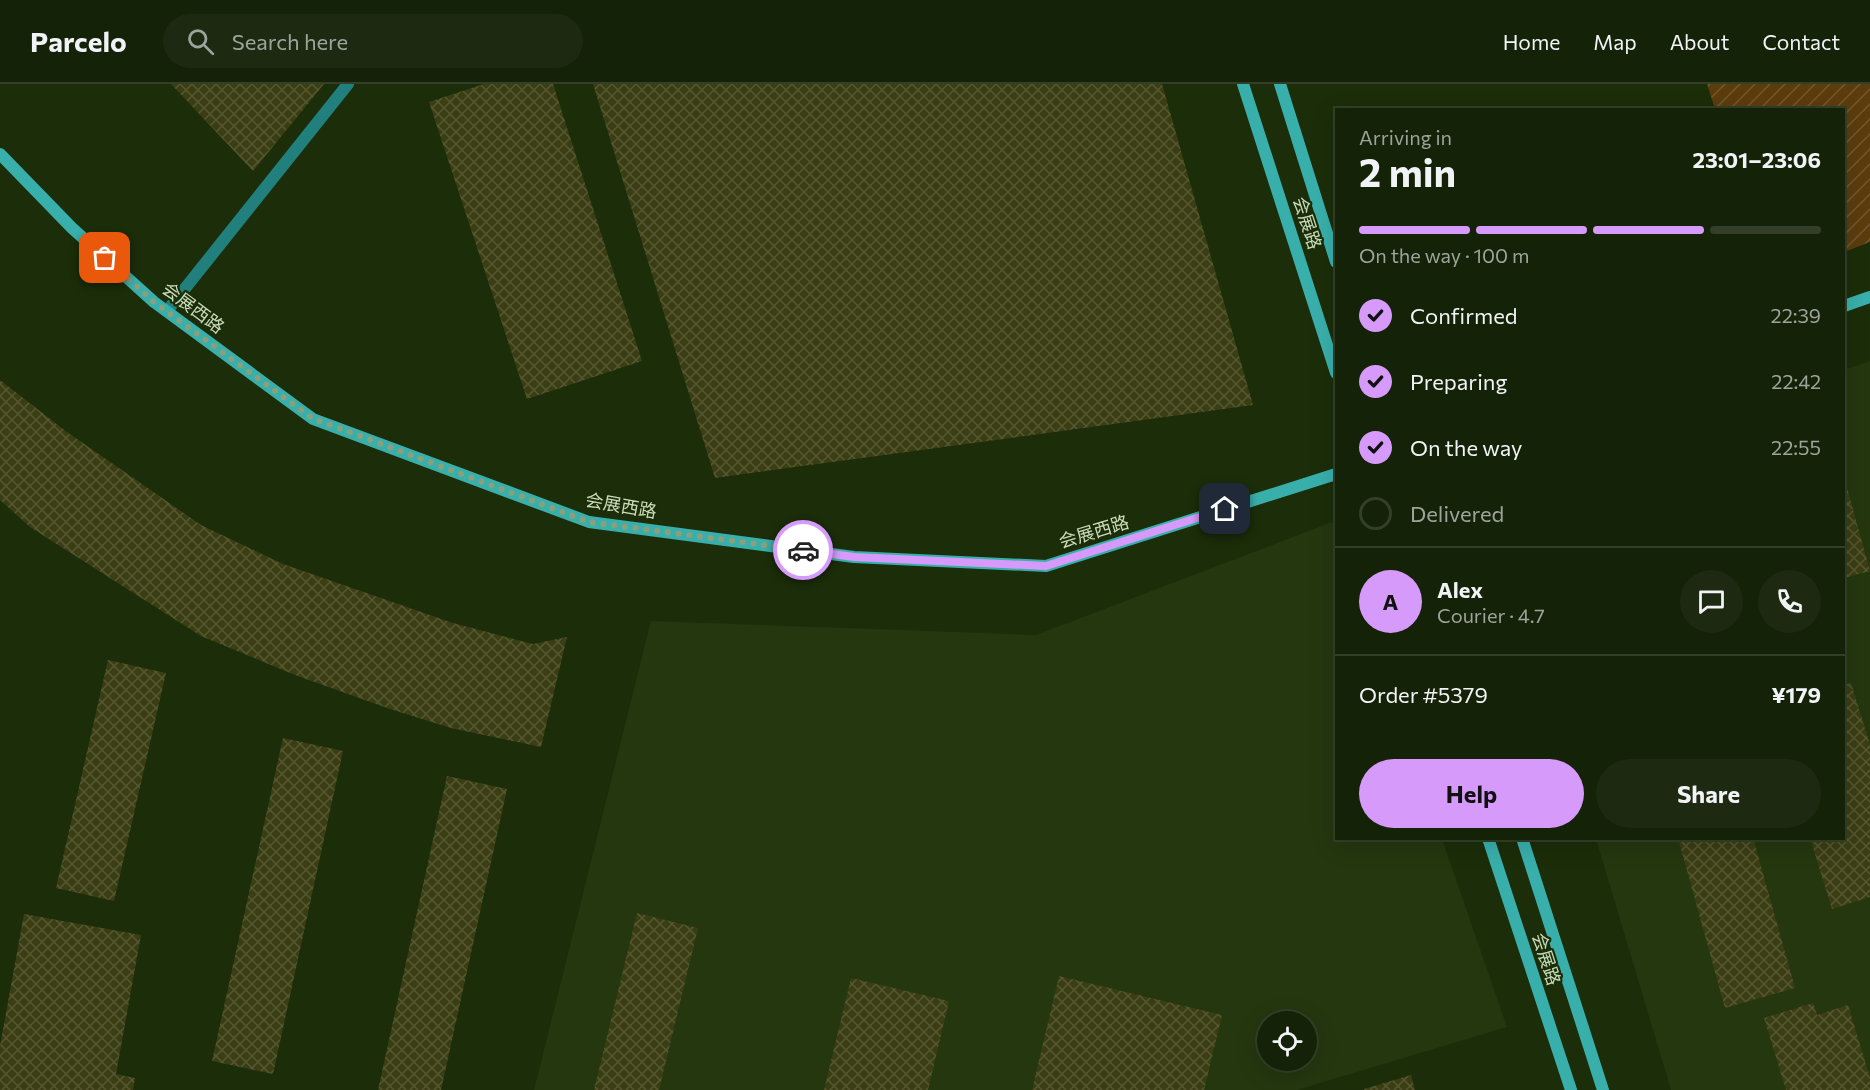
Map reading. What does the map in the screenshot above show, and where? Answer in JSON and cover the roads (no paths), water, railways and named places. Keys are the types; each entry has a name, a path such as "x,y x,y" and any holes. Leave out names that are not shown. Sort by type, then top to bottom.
{"street":[{"name":"会展路","path":"1243,84 1335,370"},
{"name":"会展路","path":"1280,84 1335,259"},
{"name":"会展西路","path":"0,154 72,228 167,312 312,418 589,522 854,557 1046,566 1335,474"},
{"path":"1845,306 1870,297"},
{"name":"会展路","path":"1489,840 1571,1090"},
{"name":"会展路","path":"1523,840 1604,1090"}],"lane":[{"path":"167,312 348,84"}]}
